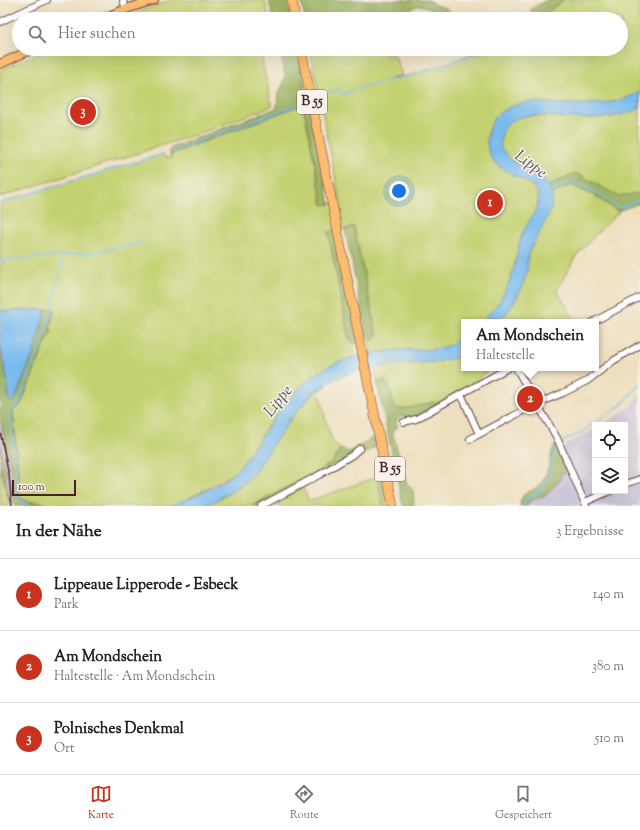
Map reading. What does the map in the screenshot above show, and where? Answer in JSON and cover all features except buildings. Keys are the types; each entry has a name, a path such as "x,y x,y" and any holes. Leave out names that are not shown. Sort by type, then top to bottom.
{"highway":[{"path":"292,0 294,12"},
{"path":"297,0 299,12"},
{"name":"B 55","path":"305,56 360,331 398,506"},
{"name":"B 55","path":"373,393 393,506"}],"main road":[{"path":"118,12 154,0"},
{"path":"0,64 18,56"}],"street":[{"path":"21,12 47,0"},
{"path":"123,0 126,9"},
{"path":"0,22 12,16"},
{"path":"598,319 640,296"},
{"path":"470,439 536,404 587,381 613,361 640,345"},
{"path":"404,422 416,419 503,371"},
{"path":"518,371 561,446 586,504 604,494"},
{"path":"461,394 479,434"},
{"path":"261,506 319,475 352,455 360,448"},
{"path":"628,483 640,479"}],"shaded area":[{"path":"640,395 640,506 528,506 527,502 545,495 550,491 554,483 561,480 559,475 566,472 560,455 567,444 592,431 592,494 628,494 628,422 607,422 630,407"},
{"path":"0,419 12,475 14,503 10,503 0,440"}],"green space":[{"path":"171,0 265,0 268,12 138,12"},
{"path":"269,0 288,0 290,12 272,12"},
{"path":"301,0 429,0 435,5 446,8 449,12 442,12 420,5 402,12 304,12"},
{"path":"546,0 564,0 548,12 531,12 530,10"},
{"path":"556,0 640,0 640,200 621,207 617,214 576,256 559,286 557,291 574,319 461,319 461,371 488,371 478,380 429,409 412,407 394,411 380,381 377,381 369,341 373,339 354,227 329,232 349,339 354,343 356,358 336,364 303,385 267,427 245,461 236,471 185,500 170,506 44,506 44,504 38,502 26,501 20,498 13,410 20,406 48,337 52,332 50,328 54,310 0,311 0,264 2,261 0,261 0,203 163,154 167,158 171,158 173,153 303,104 323,205 340,201 311,56 395,56 402,75 391,79 423,71 466,56 628,56 628,12 540,12"},
{"path":"33,56 261,56 272,106 198,134 0,197 0,70"},
{"path":"281,56 298,56 330,204 323,205 303,104 173,153 171,158 169,151 171,148 277,108 278,94 283,85 285,74"},
{"path":"576,173 618,196 640,193 640,203 617,211 595,196 571,185 552,194 548,186"},
{"path":"354,227 377,335 374,340 368,341 345,229"},
{"path":"336,231 358,343 354,343 349,339 328,232"},
{"path":"46,309 54,309 50,328 52,332 48,337 20,406 13,410 20,498 30,502 41,502 44,506 15,506 12,475 0,419 0,343 9,399 14,401 32,356"},
{"path":"383,381 387,383 391,390 394,406 397,409 409,408 434,402 436,403 436,405 423,413 413,417 400,417 397,419 396,423 398,427 392,431 407,484 413,490 414,506 403,506 377,382"},
{"path":"324,385 327,386 317,393 321,397 326,422 332,440 340,449 332,463 252,506 202,506 230,493 248,479 293,416 315,392"},
{"path":"375,436 377,446 269,506 252,506 332,463 340,449 350,452"},
{"path":"0,440 10,503 1,469"},
{"path":"556,445 566,472 560,475 561,480 555,484 547,494 527,502 528,506 520,506 522,497 538,486 545,478 552,451"},
{"path":"0,457 1,469 10,506 0,506"},
{"path":"383,475 391,506 383,506 377,477"},
{"path":"377,477 383,506 269,506 303,488 309,501"}],"water":[{"path":"640,91 640,108 620,115 605,118 527,116 512,121 506,126 502,133 501,148 514,162 546,182 552,199 550,212 531,248 528,257 527,272 512,306 501,319 484,319 497,305 506,289 511,278 522,235 538,205 536,190 525,181 502,168 491,157 487,139 490,126 498,114 510,107 524,103 588,104 616,101 629,97"},
{"path":"46,309 34,352 14,401 11,401 9,399 0,343 0,311"},
{"path":"461,339 461,354 454,358 436,362 398,364 356,371 337,378 324,385 313,393 290,419 254,473 245,482 217,500 202,506 170,506 214,486 237,470 284,405 304,384 319,372 337,363 358,356 379,352 440,348"}],"waterway":[{"path":"324,94 338,89 343,94 415,74 470,56"},
{"path":"172,151 305,102"},
{"path":"0,203 163,154"},
{"path":"550,192 571,182 596,192 619,208 640,200"},
{"path":"0,261 90,253 143,242"},
{"path":"61,256 61,268"},
{"path":"30,506 19,499 10,412 18,405 43,342 59,275"},
{"path":"562,444 565,440 581,433 620,406 640,384"},
{"path":"525,506 527,498 537,493 545,484 549,476 555,452 558,448"}],"railway":[{"path":"0,431 9,476 12,506"}],"place":[{"name":"Polnisches Denkmal","path":"83,112"},
{"name":"Lippeaue Lipperode - Esbeck","path":"490,203"},
{"name":"Am Mondschein","path":"530,399"}],"water label":[{"name":"Lippe","path":"530,165"},
{"name":"Lippe","path":"279,402"}]}
